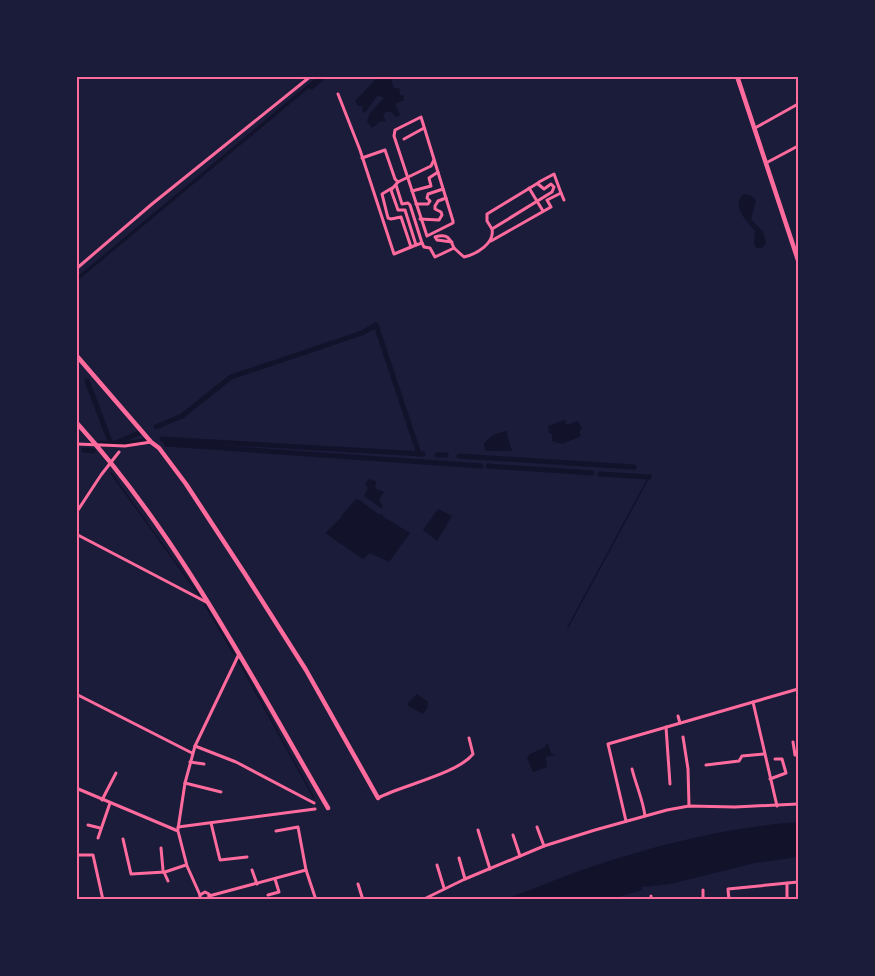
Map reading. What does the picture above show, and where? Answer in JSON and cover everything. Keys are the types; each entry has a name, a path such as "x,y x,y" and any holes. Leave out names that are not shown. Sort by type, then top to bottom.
{"main road":[{"path":"737,76 798,260"},
{"path":"76,355 151,442 159,448 186,484 306,670 378,798"},
{"path":"76,422 98,446 169,542 239,654 328,808"}],"street":[{"path":"76,269 152,204 311,76"},
{"path":"338,94 394,254 422,243"},
{"path":"754,128 798,104"},
{"path":"421,117 434,159 453,223 427,236 394,132 421,117"},
{"path":"404,139 424,128"},
{"path":"766,163 798,146"},
{"path":"362,158 385,150 402,204 409,204 424,248 430,249 435,257 454,248"},
{"path":"411,248 401,217 388,218 382,194 408,177 431,166 434,159"},
{"path":"431,166 437,171"},
{"path":"412,191 431,186 429,178 437,171"},
{"path":"490,241 493,233 487,221 487,214 539,182 554,174 564,200"},
{"path":"492,229 552,192 554,187 551,184 544,189 540,188 539,182"},
{"path":"395,185 392,192 398,210 405,210 416,245"},
{"path":"529,188 543,211"},
{"path":"416,204 428,204 430,201 428,194 443,189"},
{"path":"452,242 441,241 435,237 442,234 448,236 452,242 454,248 460,256 468,256 551,207 548,200 561,193"},
{"path":"420,219 439,219 442,216 441,212 435,209 435,206 438,201 446,198"},
{"path":"77,444 118,446 151,442"},
{"path":"76,513 119,452"},
{"path":"76,534 208,603"},
{"path":"239,654 192,753 178,829 186,865 199,898 205,892 209,898 306,870"},
{"path":"626,821 608,744 798,689"},
{"path":"76,694 192,753"},
{"path":"753,702 777,806"},
{"path":"678,716 680,723"},
{"path":"666,727 670,784"},
{"path":"683,737 688,769 689,806"},
{"path":"378,798 452,768 471,757 473,754 469,738"},
{"path":"793,742 795,755 798,755"},
{"path":"195,746 236,762 314,803"},
{"path":"706,765 739,761 742,756 764,754"},
{"path":"770,779 786,773 782,759 775,759"},
{"path":"190,762 204,764"},
{"path":"632,769 638,793 643,802 645,816"},
{"path":"102,800 116,773"},
{"path":"185,783 221,792"},
{"path":"76,788 163,828 178,829 315,809"},
{"path":"98,838 110,803"},
{"path":"422,900 444,888 544,846 645,816 689,806 798,804"},
{"path":"211,823 220,860 247,857"},
{"path":"88,825 100,828"},
{"path":"276,831 298,827 306,870 316,900"},
{"path":"537,827 544,846"},
{"path":"478,830 490,869"},
{"path":"513,835 520,856"},
{"path":"123,839 131,874"},
{"path":"161,848 162,863 168,880"},
{"path":"78,855 93,855 103,900"},
{"path":"459,858 465,879"},
{"path":"124,877 131,874 165,872 186,865"},
{"path":"437,865 444,888"},
{"path":"252,870 257,884"},
{"path":"268,896 279,892 275,879"},
{"path":"729,900 728,889 798,882"},
{"path":"787,883 787,900"},
{"path":"358,884 363,900"},
{"path":"703,890 703,900"}],"shaded area":[{"path":"317,77 326,78 312,90 309,88 77,281 77,277"},
{"path":"378,77 391,77 393,87 399,88 400,95 405,96 404,100 395,104 400,115 395,117 392,112 386,112 383,114 386,122 381,121 372,128 367,121 370,113 384,98 378,95 365,113 362,111 362,106 358,106 355,101"},
{"path":"744,194 756,200 751,219 763,232 766,241 762,248 756,248 755,231 739,208 740,198"},
{"path":"565,420 567,425 578,421 582,428 579,432 581,436 562,444 552,441 552,434 549,433 548,426"},
{"path":"506,431 512,451 485,451 484,443 493,435"},
{"path":"369,479 378,482 375,488 384,492 379,500 383,506 381,508 364,496 368,488 365,484"},
{"path":"356,499 410,533 389,562 370,553 363,559 325,533"},
{"path":"438,509 452,516 437,541 423,530"},
{"path":"417,694 428,702 423,714 408,706"},
{"path":"546,744 551,753 555,755 546,757 547,767 533,772 527,758 530,754 545,747"},
{"path":"798,822 798,857 755,863 670,884 642,887 642,890 612,899 505,899 588,868 648,849 723,832"}],"waterway":[{"path":"156,427 182,416 231,377 362,333 376,325 419,454"},
{"path":"87,381 111,444"},
{"path":"118,442 139,433"},
{"path":"162,439 423,454"},
{"path":"101,443 118,442 122,444 145,441"},
{"path":"166,444 481,466"},
{"path":"84,450 93,451"},
{"path":"437,455 446,455"},
{"path":"459,456 634,467"},
{"path":"488,466 592,473"},
{"path":"111,473 199,595"},
{"path":"600,474 649,477"},
{"path":"568,627 650,475"},
{"path":"205,605 234,654"},
{"path":"238,660 314,798"}]}
